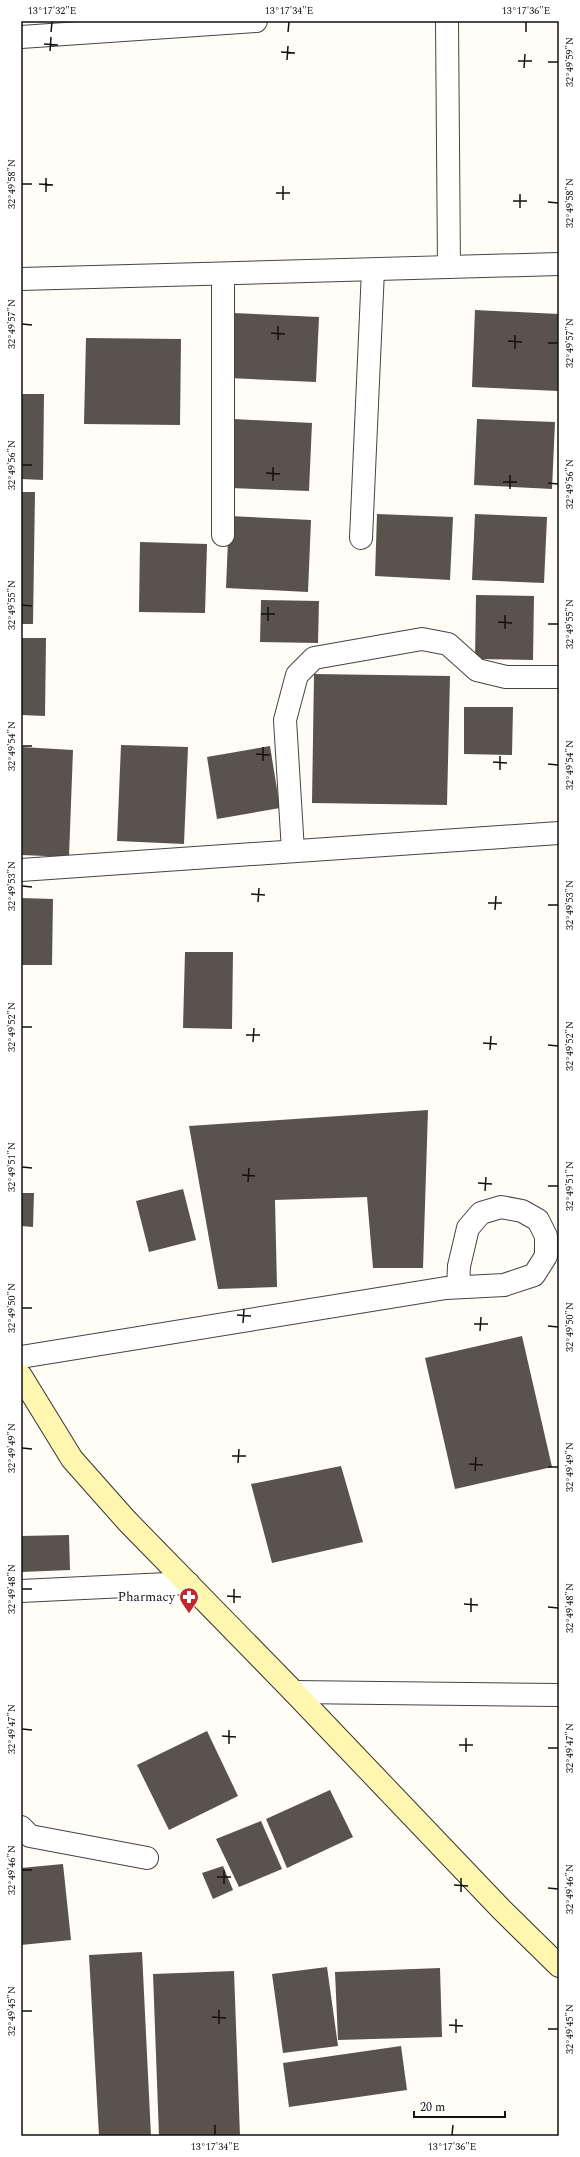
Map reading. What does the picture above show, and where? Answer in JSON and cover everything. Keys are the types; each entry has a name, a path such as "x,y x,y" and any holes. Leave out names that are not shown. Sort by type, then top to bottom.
{"main road":[{"path":"21,1376 72,1459 127,1521 294,1692 501,1909 558,1964"}],"street":[{"path":"21,37 256,21"},
{"path":"447,21 449,267"},
{"path":"21,279 559,264"},
{"path":"361,538 373,270"},
{"path":"223,274 223,535"},
{"path":"293,851 285,720 297,675 314,658 422,639 448,644 477,670 506,677 559,677"},
{"path":"21,870 559,833"},
{"path":"21,1357 458,1286 504,1285 534,1274 546,1256 546,1236 538,1220 522,1211 501,1207 481,1214 468,1228 458,1266 458,1286"},
{"path":"21,1591 188,1583"},
{"path":"294,1692 559,1695"},
{"path":"21,1827 30,1836 147,1858"}],"building":[{"path":"475,310 559,314 558,391 472,387"},
{"path":"232,313 319,317 316,382 229,378"},
{"path":"86,338 181,339 180,425 84,424"},
{"path":"21,394 44,394 43,480 21,479"},
{"path":"234,419 312,423 309,491 231,488"},
{"path":"477,419 555,422 552,489 474,485"},
{"path":"21,492 35,492 33,624 21,624"},
{"path":"377,514 453,517 450,580 375,576"},
{"path":"475,514 547,517 544,583 472,580"},
{"path":"229,516 311,520 308,592 226,588"},
{"path":"140,542 207,544 205,613 139,612"},
{"path":"476,595 534,596 533,660 475,659"},
{"path":"261,600 319,601 318,643 260,642"},
{"path":"21,638 46,638 45,716 21,715"},
{"path":"314,674 450,676 447,805 312,803"},
{"path":"464,707 513,707 512,755 464,754"},
{"path":"121,745 188,747 184,844 117,841"},
{"path":"270,746 280,808 217,819 207,757"},
{"path":"21,747 73,750 69,857 21,855"},
{"path":"21,898 53,899 52,965 21,965"},
{"path":"185,952 233,952 232,1029 183,1028"},
{"path":"428,1110 423,1268 373,1268 367,1197 275,1200 277,1287 218,1289 189,1126"},
{"path":"183,1189 196,1240 149,1252 136,1201"},
{"path":"21,1193 34,1193 33,1227 21,1226"},
{"path":"522,1336 552,1467 455,1489 425,1358"},
{"path":"341,1466 363,1542 272,1563 251,1484"},
{"path":"69,1535 70,1570 21,1572 21,1536"},
{"path":"207,1731 238,1796 169,1830 137,1765"},
{"path":"330,1790 353,1837 287,1868 266,1819"},
{"path":"261,1821 282,1869 239,1887 216,1839"},
{"path":"63,1864 71,1940 21,1945 21,1868"},
{"path":"223,1866 233,1890 213,1899 202,1873"},
{"path":"142,1952 151,2136 99,2136 89,1955"},
{"path":"327,1967 338,2046 283,2053 272,1974"},
{"path":"440,1968 442,2037 338,2040 335,1972"},
{"path":"234,1971 240,2136 159,2136 153,1974"},
{"path":"401,2046 407,2090 289,2107 283,2063"}],"place":[{"name":"Pharmacy","path":"189,1614"}]}
